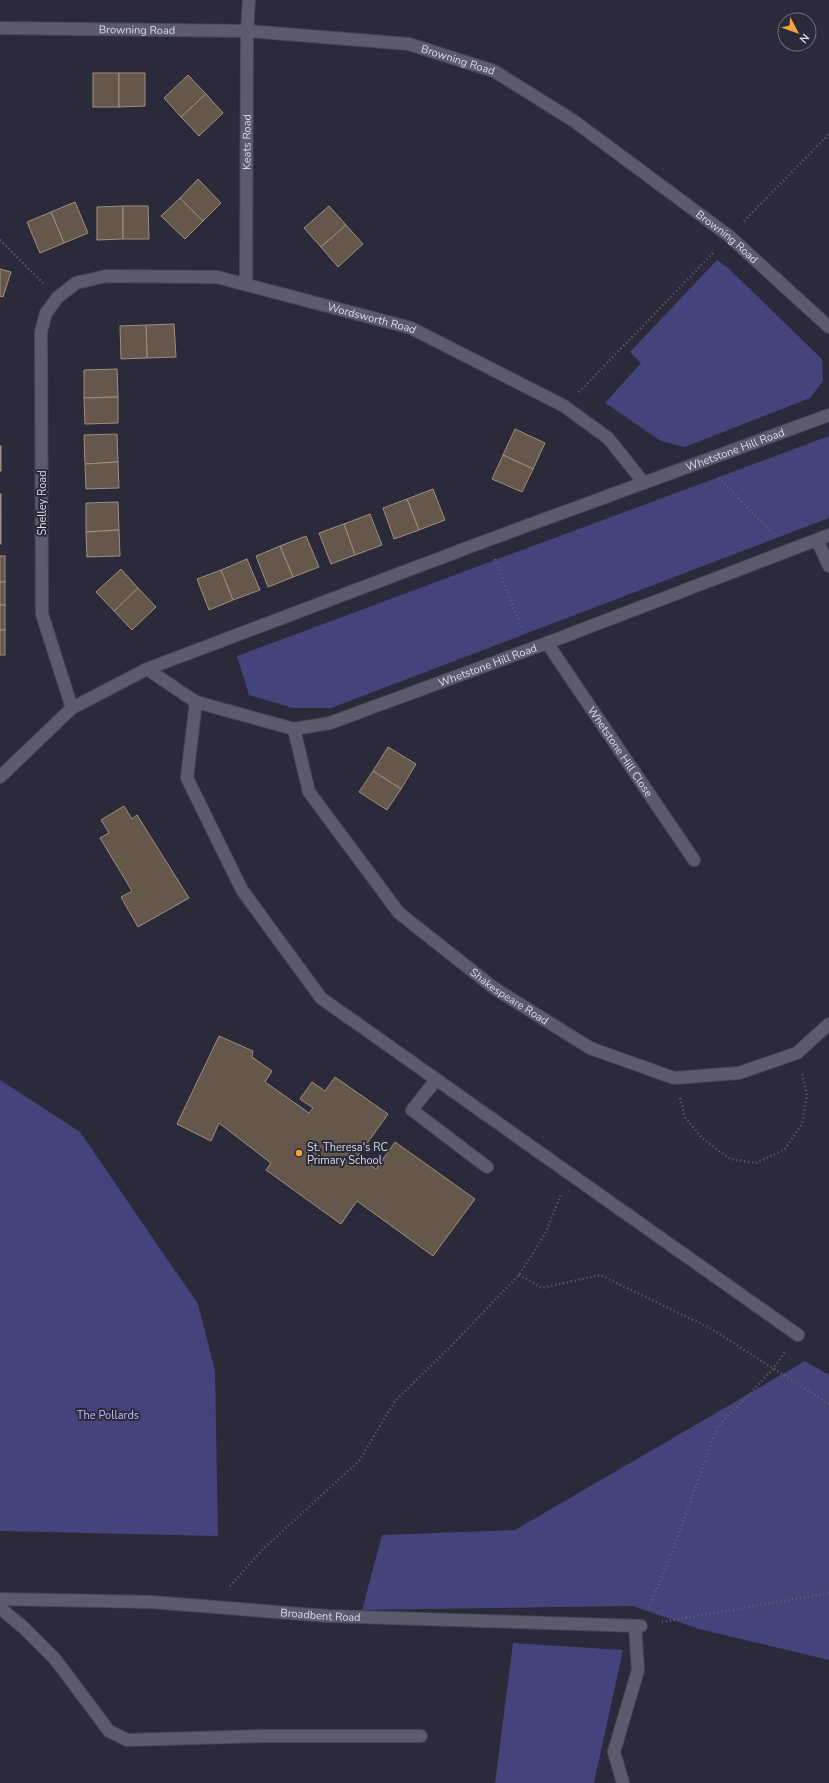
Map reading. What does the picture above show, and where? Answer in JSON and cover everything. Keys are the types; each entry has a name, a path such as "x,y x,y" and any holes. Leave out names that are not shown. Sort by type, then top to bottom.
{"street":[{"name":"Keats Road","path":"246,284 247,31 250,0"},
{"name":"Browning Road","path":"0,28 247,31 409,44 494,71 574,121 729,236 829,327"},
{"name":"Wordsworth Road","path":"58,297 76,283 106,276 217,277 411,328 564,406 608,438 644,483"},
{"name":"Shelley Road","path":"58,297 46,313 41,332 42,614 72,708"},
{"name":"Whetstone Hill Road","path":"0,777 72,708 147,669 488,540 829,415"},
{"name":"Whetstone Hill Road","path":"147,669 196,702 294,729 330,722 547,643 829,535"},
{"path":"817,540 829,566"},
{"name":"Whetstone Hill Close","path":"547,643 694,860"},
{"path":"196,702 187,778 242,890 321,998 798,1336"},
{"name":"Shakespeare Road","path":"294,729 309,792 399,913 494,988 590,1048 674,1078 739,1073 797,1053 829,1024"},
{"path":"436,1080 412,1110 487,1167"},
{"name":"Broadbent Road","path":"0,1599 151,1602 328,1616 638,1626"},
{"path":"0,1608 23,1626 55,1659 109,1731 127,1740 265,1736 421,1736"},
{"path":"623,1783 614,1752 638,1670 638,1626"}],"path":[{"path":"564,406 829,134"},
{"path":"0,240 58,297"},
{"path":"703,461 771,533 779,534"},
{"path":"488,540 524,635 547,643"},
{"path":"674,1078 685,1117 702,1138 730,1159 756,1163 786,1149 802,1124 807,1095 797,1053"},
{"path":"212,1606 263,1549 359,1461 395,1401 453,1344 519,1275 545,1234 569,1175"},
{"path":"519,1275 542,1288 600,1275 710,1328 829,1404"},
{"path":"638,1626 671,1555 717,1428 773,1369 798,1336"},
{"path":"638,1626 829,1593"}],"green space":[{"path":"717,260 727,267 822,359 823,381 810,398 685,447 661,441 605,403 641,363 630,352"},
{"path":"829,436 829,518 331,708 293,708 249,695 237,656"},
{"name":"The Pollards","path":"0,1080 80,1132 198,1304 215,1371 218,1536 0,1531"},
{"path":"805,1361 829,1375 829,1660 699,1629 633,1606 362,1610 382,1535 515,1530"},
{"path":"513,1643 623,1650 594,1783 495,1783"}],"building":[{"path":"93,73 119,73 119,107 93,107"},
{"path":"119,73 145,73 145,106 119,107"},
{"path":"188,75 206,94 181,117 164,98"},
{"path":"206,94 223,113 199,136 181,117"},
{"path":"198,179 221,203 203,221 180,198"},
{"path":"180,198 203,221 185,239 161,216"},
{"path":"75,202 88,233 64,243 51,212"},
{"path":"123,206 123,239 97,240 97,207"},
{"path":"123,206 148,206 149,239 123,239"},
{"path":"329,206 346,225 321,247 304,228"},
{"path":"51,212 64,243 40,253 27,222"},
{"path":"346,225 363,244 338,267 321,247"},
{"path":"0,269 11,272 3,297 0,296"},
{"path":"174,324 176,357 147,358 146,325"},
{"path":"146,325 147,358 121,359 120,326"},
{"path":"117,369 118,397 84,398 84,370"},
{"path":"118,397 118,423 85,424 84,398"},
{"path":"515,429 545,443 533,469 503,455"},
{"path":"117,434 118,462 85,464 84,435"},
{"path":"1,446 1,471 0,471"},
{"path":"503,455 533,469 522,492 492,479"},
{"path":"118,462 119,488 86,489 85,464"},
{"path":"433,489 445,520 419,530 407,499"},
{"path":"1,494 1,519 0,519"},
{"path":"407,499 419,530 394,539 383,508"},
{"path":"118,502 119,530 86,532 86,503"},
{"path":"370,514 382,545 355,555 344,524"},
{"path":"1,519 1,544 0,544"},
{"path":"344,524 355,555 331,564 319,533"},
{"path":"119,530 120,556 87,557 86,532"},
{"path":"306,536 319,567 293,577 280,546"},
{"path":"280,546 293,577 268,587 256,556"},
{"path":"0,556 5,556 5,582 0,582"},
{"path":"247,559 260,590 233,600 221,570"},
{"path":"121,569 138,588 114,611 96,592"},
{"path":"221,570 233,600 209,610 197,579"},
{"path":"0,582 5,582 5,605 0,605"},
{"path":"138,588 156,607 132,630 114,611"},
{"path":"0,605 5,605 5,630 0,630"},
{"path":"0,630 5,630 5,655 0,655"},
{"path":"388,747 416,764 401,789 373,771"},
{"path":"373,771 401,789 387,810 359,792"},
{"path":"124,806 132,819 137,815 189,898 138,927 121,897 132,891 100,838 109,833 101,820"},
{"path":"219,1036 253,1051 252,1057 272,1071 265,1082 309,1113 313,1108 300,1099 312,1082 325,1091 335,1077 388,1114 358,1156 376,1169 395,1142 475,1199 433,1256 357,1201 341,1224 266,1170 271,1163 219,1123 211,1141 177,1124"}],"place":[{"name":"St. Theresa's RC Primary School","path":"299,1153"}]}
